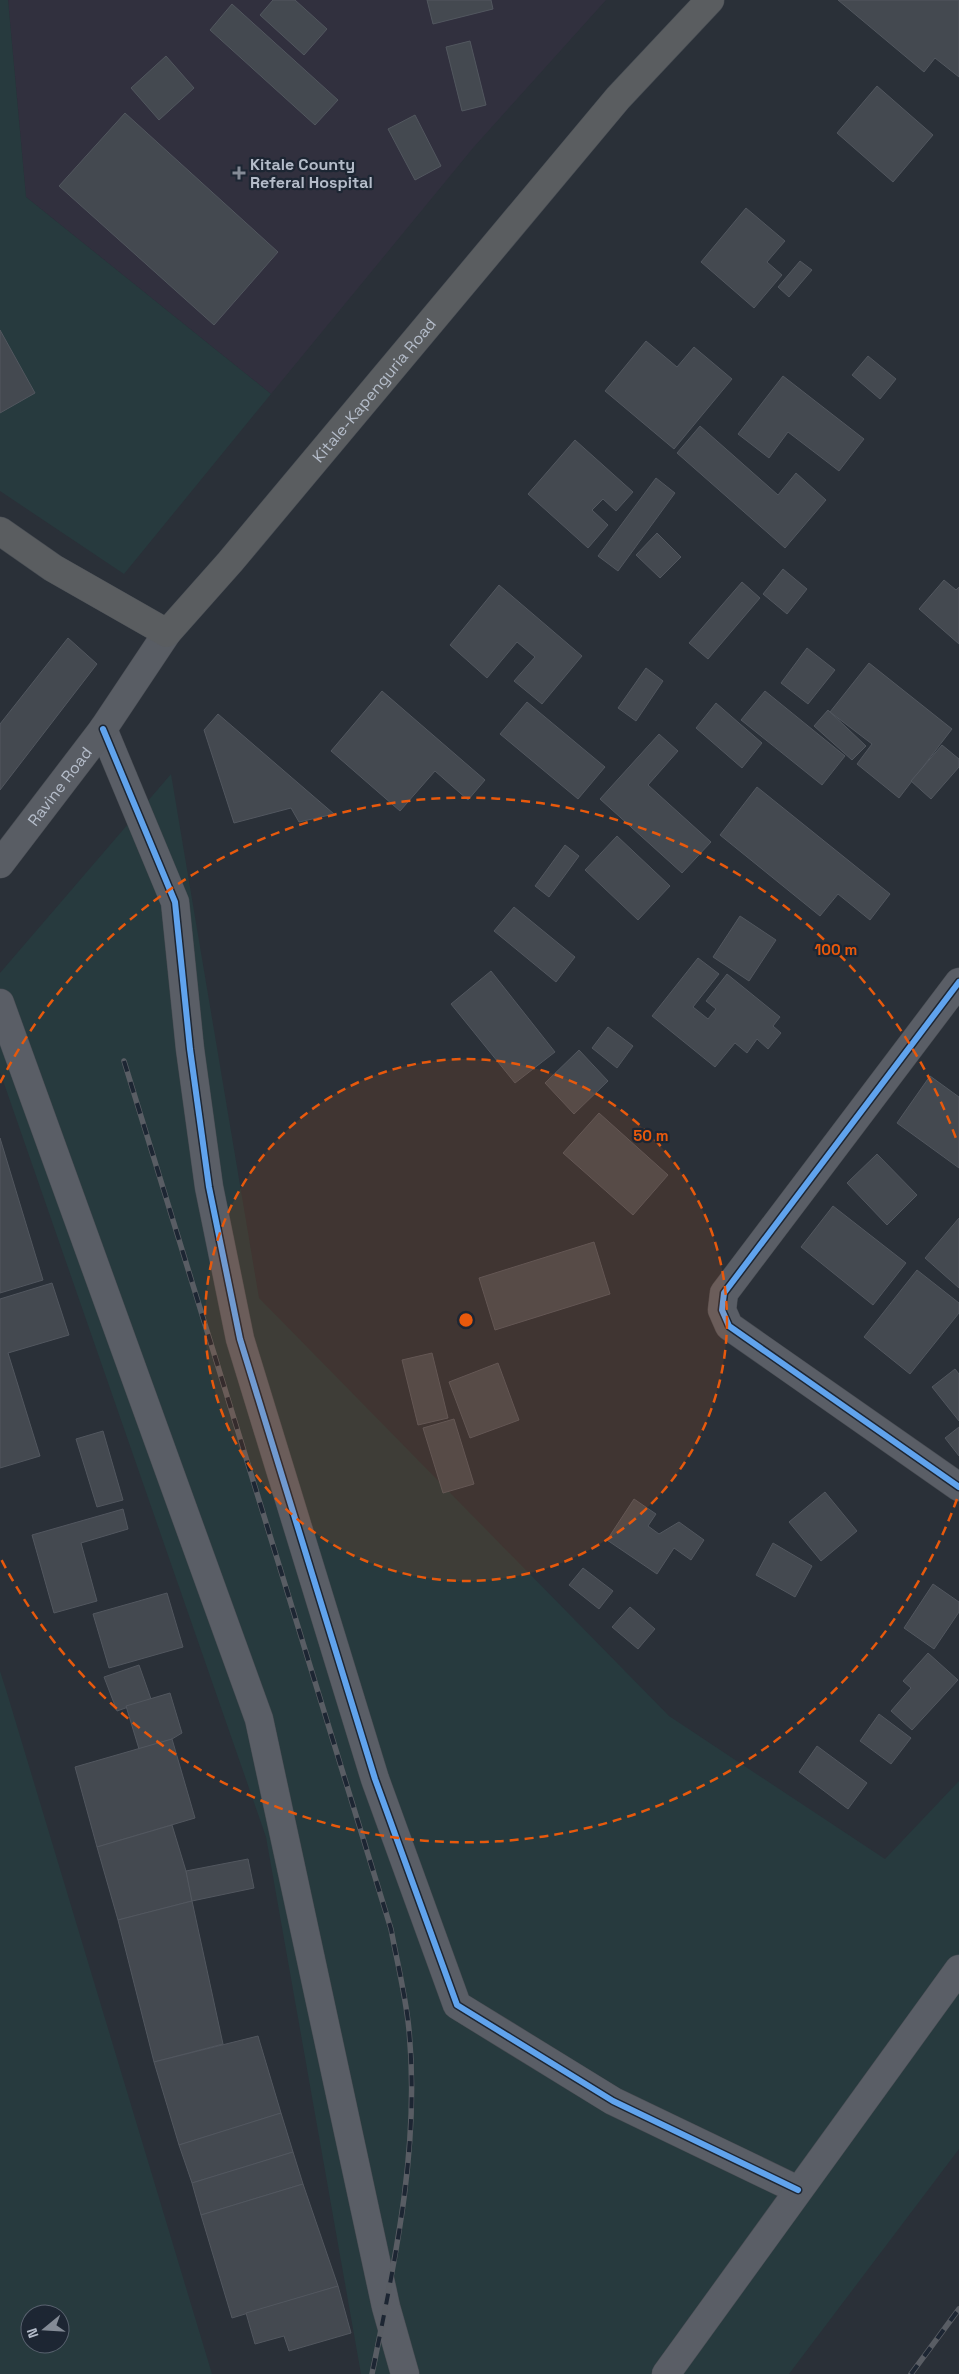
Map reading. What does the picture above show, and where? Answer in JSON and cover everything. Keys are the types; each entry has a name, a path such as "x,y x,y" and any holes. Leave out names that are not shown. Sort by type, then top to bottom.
{"highway":[{"name":"Kitale-Kapenguria Road","path":"167,633 230,562 618,98 710,0"},
{"path":"0,531 53,568 167,633"}],"street":[{"name":"Ravine Road","path":"0,864 103,729 167,633"},
{"path":"103,729 175,902 190,1049 209,1187 240,1339 375,1780 457,2005 613,2101 798,2190"},
{"path":"959,982 724,1293 722,1310 729,1326 959,1487"},
{"path":"0,1003 259,1719 386,2308 405,2374"},
{"path":"666,2374 959,1969"}],"shaded area":[{"name":"Kitale County Referal Hospital","path":"8,0 606,0 473,148 271,394 26,197"}],"green space":[{"path":"0,0 8,0 26,197 271,394 124,574 0,491"},
{"path":"171,774 259,1298 669,1716 885,1859 959,1781 959,2149 789,2374 361,2374 266,1837 0,1072 0,973"},
{"path":"0,1671 212,2374 0,2374"}],"building":[{"path":"273,0 295,0 327,29 304,55 260,15"},
{"path":"427,0 491,0 493,9 433,24"},
{"path":"838,0 959,0 959,77 935,58 924,72"},
{"path":"232,4 338,100 315,125 210,30"},
{"path":"470,41 486,105 462,111 446,47"},
{"path":"166,56 194,88 159,120 131,88"},
{"path":"877,86 933,135 893,182 837,133"},
{"path":"125,113 278,252 214,325 59,186"},
{"path":"415,115 441,166 415,180 388,129"},
{"path":"746,208 785,241 767,262 782,275 754,308 701,262"},
{"path":"800,261 812,270 789,297 778,287"},
{"path":"0,330 35,393 0,413"},
{"path":"646,341 677,367 694,347 732,379 674,449 605,391"},
{"path":"868,356 896,379 880,399 852,375"},
{"path":"783,376 864,439 839,471 788,432 769,458 738,434"},
{"path":"700,426 778,495 796,473 826,500 785,548 677,453"},
{"path":"575,440 633,492 616,511 603,499 592,510 608,525 588,548 528,494"},
{"path":"656,478 675,493 618,571 598,556"},
{"path":"657,533 681,557 660,578 636,555"},
{"path":"783,569 807,589 787,614 763,594"},
{"path":"944,580 956,590 959,587 959,644 919,609"},
{"path":"742,582 760,598 708,659 689,643"},
{"path":"499,585 582,656 542,704 514,681 535,657 517,642 487,678 450,645"},
{"path":"68,638 97,664 0,790 0,724"},
{"path":"807,648 835,670 808,704 781,683"},
{"path":"869,663 952,729 899,798 857,764 872,744 830,712"},
{"path":"646,668 663,681 636,721 618,708"},
{"path":"382,691 485,780 468,800 435,771 400,811 331,751"},
{"path":"765,691 845,756 822,785 741,720"},
{"path":"527,702 605,767 578,799 500,734"},
{"path":"716,703 762,743 742,768 696,728"},
{"path":"828,710 866,746 852,760 814,726"},
{"path":"218,714 334,814 299,822 291,808 234,823 204,730"},
{"path":"659,734 678,751 648,785 711,842 682,873 600,799"},
{"path":"942,745 959,759 959,767 931,799 911,781"},
{"path":"757,787 890,894 870,920 838,894 820,916 720,835"},
{"path":"617,836 670,886 638,920 585,870"},
{"path":"565,845 579,856 549,897 535,886"},
{"path":"514,907 575,957 556,982 494,931"},
{"path":"740,916 776,940 749,981 713,957"},
{"path":"698,958 719,974 693,1007 708,1019 716,1009 706,1001 727,974 780,1017 773,1026 781,1033 768,1049 757,1039 747,1053 735,1043 715,1067 652,1016"},
{"path":"491,971 555,1052 515,1083 451,1004"},
{"path":"608,1027 633,1046 617,1068 592,1048"},
{"path":"579,1050 608,1081 574,1114 545,1083"},
{"path":"930,1076 959,1097 959,1168 897,1123"},
{"path":"599,1113 668,1175 633,1215 563,1153"},
{"path":"0,1138 43,1280 0,1293"},
{"path":"877,1154 917,1195 887,1225 847,1183"},
{"path":"833,1206 906,1263 873,1305 801,1247"},
{"path":"959,1218 959,1288 925,1258"},
{"path":"594,1242 610,1294 495,1330 479,1278"},
{"path":"917,1270 959,1303 959,1313 910,1374 864,1337"},
{"path":"52,1283 69,1335 8,1353 40,1456 0,1468 0,1299"},
{"path":"432,1353 448,1418 418,1425 402,1360"},
{"path":"498,1363 519,1420 470,1438 449,1382"},
{"path":"955,1369 959,1374 959,1421 932,1387"},
{"path":"454,1419 474,1484 443,1493 423,1428"},
{"path":"959,1427 959,1456 945,1438"},
{"path":"103,1431 123,1500 97,1507 76,1439"},
{"path":"825,1492 857,1531 821,1561 789,1522"},
{"path":"634,1499 656,1514 648,1526 659,1534 679,1522 704,1540 691,1560 674,1548 657,1574 607,1540"},
{"path":"123,1509 128,1529 81,1543 97,1601 54,1613 32,1535"},
{"path":"773,1543 812,1566 795,1597 756,1575"},
{"path":"583,1568 613,1591 599,1609 569,1585"},
{"path":"933,1584 959,1602 959,1612 934,1649 904,1628"},
{"path":"167,1593 183,1647 109,1668 93,1614"},
{"path":"630,1607 655,1629 638,1649 612,1627"},
{"path":"928,1653 958,1680 912,1730 891,1711 911,1688 903,1681"},
{"path":"139,1665 151,1699 117,1711 104,1677"},
{"path":"170,1693 182,1733 172,1739 139,1749 126,1706"},
{"path":"879,1714 911,1738 891,1764 860,1741"},
{"path":"172,1739 195,1818 97,1847 75,1767"},
{"path":"817,1746 867,1783 848,1809 799,1772"},
{"path":"172,1825 186,1871 192,1901 118,1920 97,1847"},
{"path":"248,1859 254,1888 192,1901 186,1871"},
{"path":"192,1901 223,2044 154,2062 118,1920"},
{"path":"258,2036 281,2113 179,2145 154,2062"},
{"path":"281,2113 293,2152 192,2183 179,2145"},
{"path":"293,2152 303,2184 201,2215 192,2183"},
{"path":"303,2184 338,2286 232,2318 201,2215"},
{"path":"338,2286 351,2333 289,2351 284,2336 255,2344 246,2313"}],"railway":[{"path":"124,1061 391,1929 404,1992 412,2074 408,2160 397,2246 372,2374"},
{"path":"911,2374 959,2309"}],"cycle path":[{"path":"103,729 175,902 190,1049 209,1187 240,1339 375,1779 457,2005 613,2101 798,2190"},
{"path":"959,982 724,1293 722,1310 729,1326 959,1487"}],"place":[{"name":"Kitale County Referal Hospital","path":"239,173"}]}
